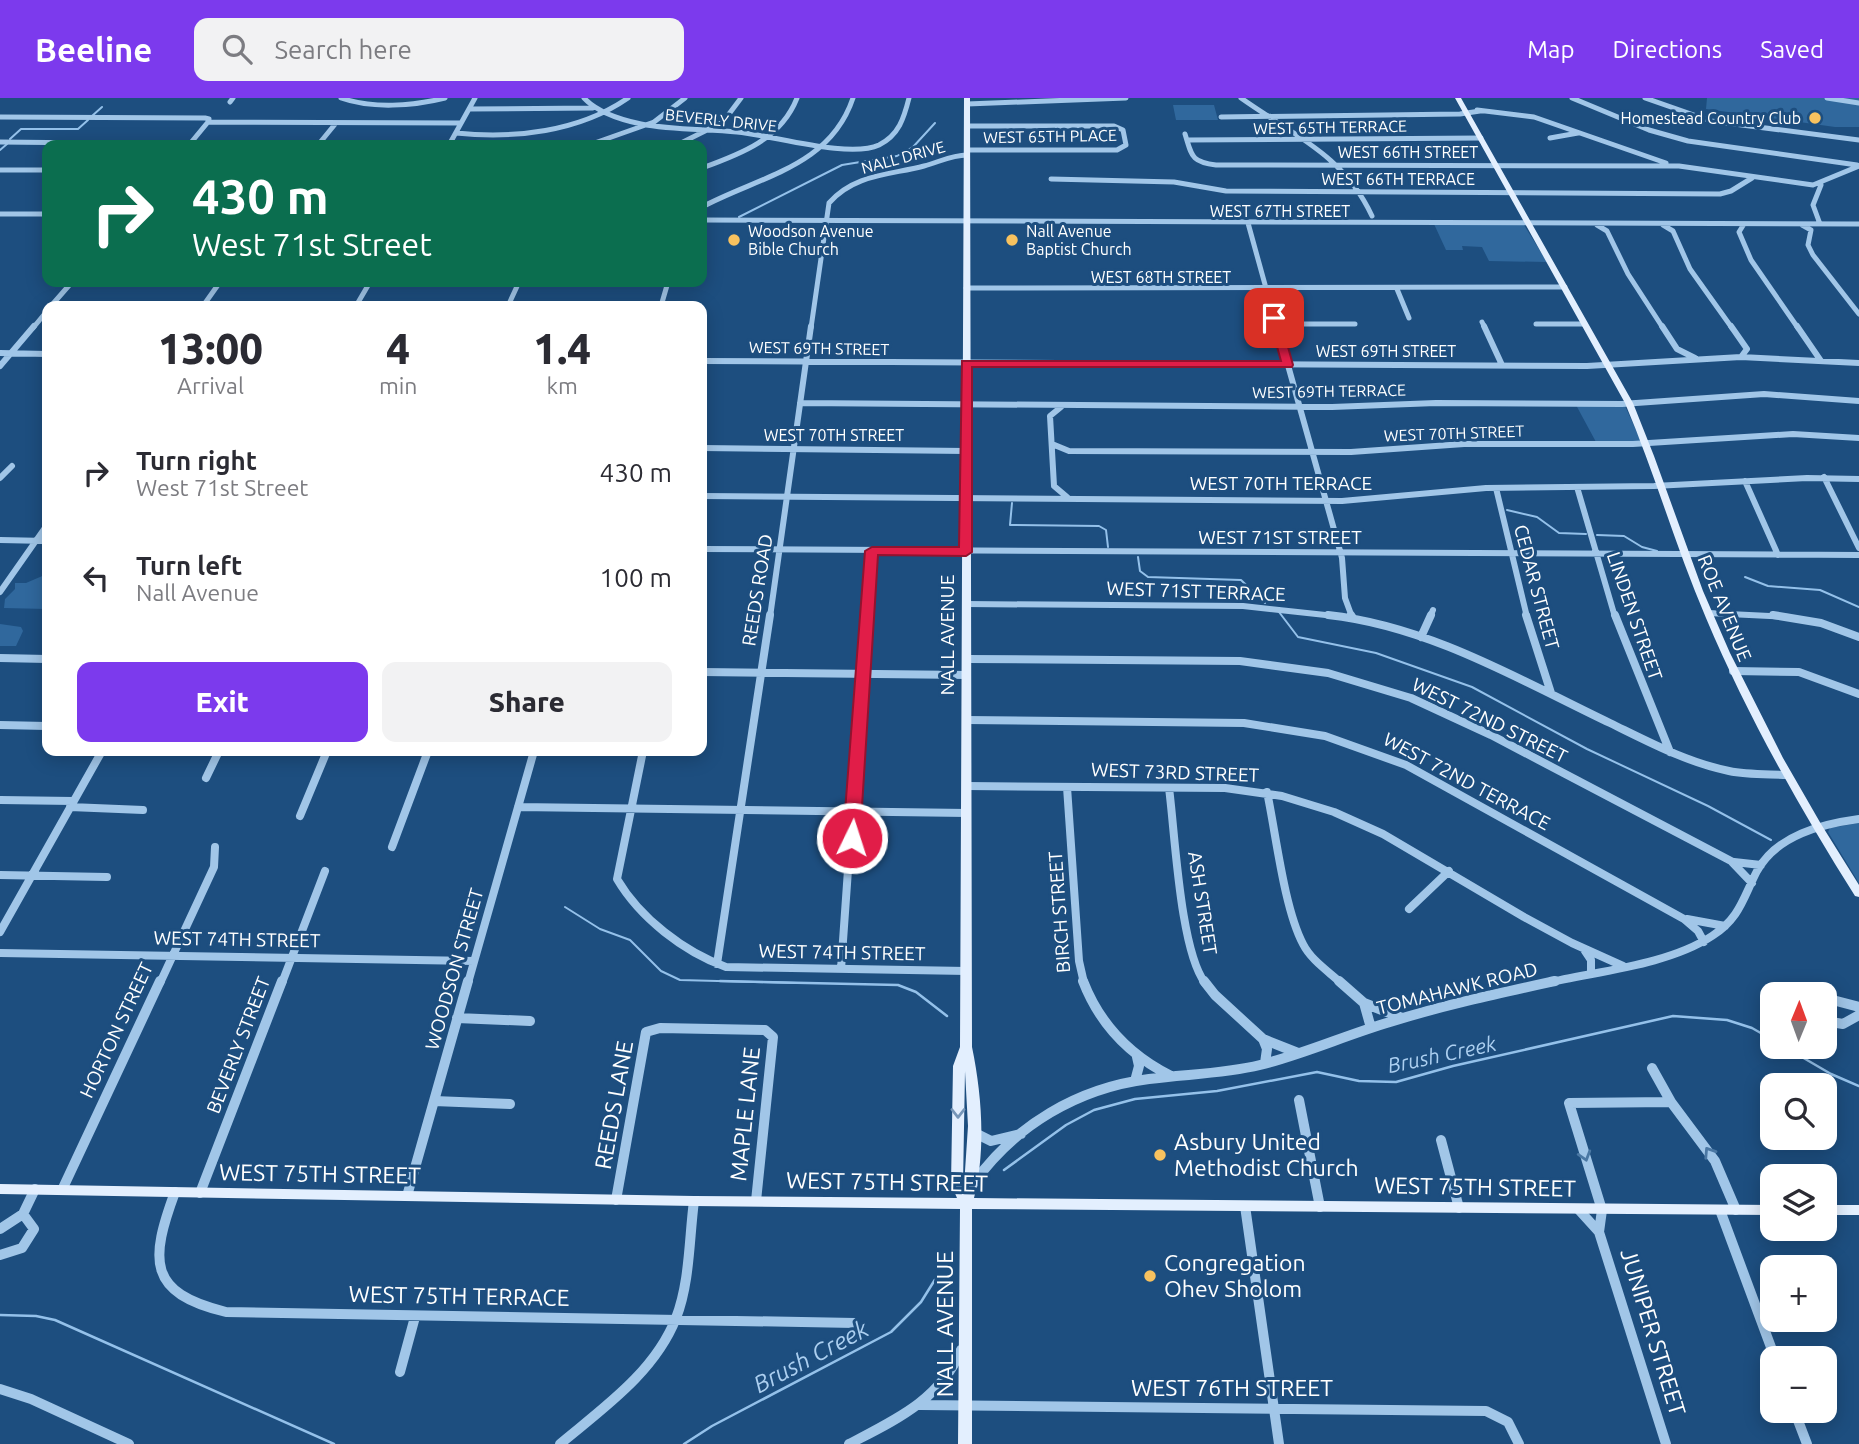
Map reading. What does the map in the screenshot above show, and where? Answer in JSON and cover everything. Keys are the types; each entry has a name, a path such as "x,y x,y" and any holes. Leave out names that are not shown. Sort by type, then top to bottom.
{"main road":[{"name":"ROE AVENUE","path":"1458,98 1629,403 1647,443 1708,614 1733,671 1787,775 1859,893"},
{"name":"NALL AVENUE","path":"965,1444 966,1204 973,1184 972,1066 966,1047 967,101"},
{"name":"NALL AVENUE","path":"966,1047 959,1066 957,1184 966,1204"},
{"name":"WEST 75TH STREET","path":"0,1189 694,1201 1760,1210"},
{"path":"1837,1210 1859,1210"}],"street":[{"path":"341,98 354,102 424,103 445,98"},
{"path":"452,140 475,98"},
{"name":"BEVERLY DRIVE","path":"584,98 593,108 603,113 648,124 768,136 851,150 884,143 893,136 904,120 909,98"},
{"path":"456,133 530,131 574,123 603,113 628,98"},
{"path":"603,140 648,124 673,111 685,98"},
{"path":"688,140 711,130 729,116 741,98"},
{"path":"707,166 736,155 768,136 791,114 797,98"},
{"path":"707,205 784,170 821,146 846,118 853,98"},
{"path":"967,101 1094,101 1126,98"},
{"path":"1234,98 1244,100 1338,164 1362,191 1372,216 1386,223"},
{"path":"1572,98 1672,137 1859,165"},
{"path":"1647,98 1711,121 1859,140"},
{"path":"1823,98 1859,103"},
{"path":"469,109 593,108"},
{"path":"1222,117 1465,110 1529,115 1679,166"},
{"path":"0,117 205,118 209,119 208,122"},
{"path":"208,122 461,123"},
{"path":"193,140 208,122"},
{"path":"322,140 336,123"},
{"name":"WEST 65TH PLACE","path":"967,126 1109,126 1123,130 1125,138 1125,148 1117,150 967,152"},
{"path":"1550,138 1578,133"},
{"name":"WEST 65TH TERRACE","path":"1186,137 1480,138"},
{"name":"WEST 66TH STREET","path":"1186,137 1192,157 1208,164 1679,166 1819,188"},
{"path":"0,142 42,143"},
{"name":"NALL DRIVE","path":"825,221 832,198 852,184 928,166 967,152"},
{"path":"1645,166 1651,162 1649,158"},
{"path":"1832,163 1845,171"},
{"path":"1859,165 1819,188 1811,211 1819,224 1811,230 1808,244 1813,255 1859,314"},
{"path":"0,170 42,170"},
{"path":"1734,175 1741,184"},
{"name":"WEST 66TH TERRACE","path":"1051,179 1174,182 1226,191 1720,194 1736,190 1752,178"},
{"path":"0,214 42,214"},
{"path":"1364,223 1372,216"},
{"name":"WEST 67TH STREET","path":"707,220 1859,224"},
{"name":"REEDS ROAD","path":"717,964 742,810 825,221"},
{"path":"1248,223 1340,553 1346,582 1345,606 1353,618"},
{"path":"1594,224 1607,231 1628,274 1677,349 1678,360"},
{"path":"1607,231 1611,224"},
{"path":"1661,224 1673,231 1690,269 1747,349 1763,358"},
{"path":"1673,231 1677,224"},
{"path":"1726,224 1739,230 1751,260 1821,361"},
{"path":"1739,230 1744,224"},
{"path":"1799,224 1811,230"},
{"path":"55,301 68,287"},
{"name":"WEST 68TH STREET","path":"967,288 1565,287"},
{"path":"1397,289 1409,318"},
{"path":"0,366 42,317"},
{"path":"1482,322 1502,365"},
{"path":"1276,324 1356,324"},
{"path":"1536,324 1585,324"},
{"path":"1677,349 1695,358"},
{"path":"1741,357 1747,349"},
{"path":"0,353 42,354"},
{"name":"WEST 69TH STREET","path":"707,361 1609,365 1741,357 1858,363"},
{"name":"WEST 69TH TERRACE","path":"800,404 1300,407 1629,403 1764,394 1859,401"},
{"path":"1031,405 1043,409 1050,416 1054,486 1052,492 1039,499"},
{"path":"1050,416 1064,405"},
{"name":"WEST 70TH STREET","path":"1052,444 1069,451 1362,451 1464,444 1647,443 1793,434 1859,438"},
{"name":"WEST 70TH STREET","path":"707,448 966,451"},
{"path":"1052,457 1069,451"},
{"path":"0,478 12,466"},
{"path":"1824,477 1859,548"},
{"name":"WEST 70TH TERRACE","path":"707,496 1358,500 1496,488 1662,485 1824,477 1859,479"},
{"path":"1745,481 1778,555"},
{"path":"1054,486 1069,499"},
{"name":"LINDEN STREET","path":"1577,487 1616,619 1670,752"},
{"name":"CEDAR STREET","path":"1496,488 1510,554 1550,693"},
{"path":"0,592 42,532"},
{"path":"0,540 42,541"},
{"name":"WEST 71ST STREET","path":"707,549 1859,555"},
{"path":"841,969 872,551"},
{"name":"WEST 71ST TERRACE","path":"966,604 1232,605 1353,618 1421,637 1496,666 1670,752 1704,765 1730,771 1787,775"},
{"path":"1331,614 1345,606"},
{"path":"1421,637 1433,610"},
{"path":"1708,614 1792,615 1823,622 1859,636"},
{"path":"0,658 42,659"},
{"name":"WEST 72ND STREET","path":"967,659 1244,662 1304,668 1361,681 1416,699 1470,724 1731,861 1752,883"},
{"path":"1733,671 1799,672 1859,695"},
{"path":"707,672 967,675"},
{"name":"WEST 72ND TERRACE","path":"967,720 1228,722 1277,726 1356,745 1406,765 1684,919 1698,931 1704,942"},
{"path":"0,725 42,726"},
{"path":"0,932 100,756"},
{"path":"206,778 217,756"},
{"path":"300,816 325,756"},
{"path":"392,847 427,756"},
{"name":"WOODSON STREET","path":"407,1196 533,756"},
{"path":"642,756 618,869 621,887 695,954 717,964"},
{"name":"WEST 73RD STREET","path":"966,786 1225,788 1287,796 1319,805 1366,824 1583,949 1623,966"},
{"name":"BIRCH STREET","path":"1067,787 1081,979 1093,1008 1137,1057 1173,1077"},
{"name":"ASH STREET","path":"1169,788 1191,956 1205,983 1263,1039 1299,1053"},
{"path":"1267,792 1299,938 1318,963 1364,1003 1402,1018"},
{"path":"1272,808 1287,796"},
{"path":"0,800 143,810"},
{"path":"518,807 967,813"},
{"name":"TOMAHAWK ROAD","path":"973,1184 985,1167 1024,1133 1066,1102 1104,1087 1220,1072 1265,1063 1402,1018 1668,956 1704,942 1725,926 1744,904 1762,865 1786,842 1818,827 1859,819"},
{"name":"HORTON STREET","path":"62,1190 214,867 215,848"},
{"name":"WEST 72ND STREET","path":"1731,861 1762,865"},
{"name":"BEVERLY STREET","path":"200,1193 325,871"},
{"path":"1409,909 1449,871"},
{"path":"0,875 107,877"},
{"name":"WEST 72ND TERRACE","path":"1684,919 1725,926"},
{"path":"1583,949 1591,960 1591,973"},
{"name":"WEST 74TH STREET","path":"0,953 474,961"},
{"name":"WEST 74TH STREET","path":"717,964 726,967 967,971"},
{"path":"1838,1001 1859,1007"},
{"path":"1364,1003 1371,1028"},
{"path":"1838,1025 1845,1024 1859,1015"},
{"path":"457,1018 530,1020"},
{"name":"MAPLE LANE","path":"660,1028 765,1030 773,1037 756,1201"},
{"name":"REEDS LANE","path":"616,1200 646,1032 660,1028"},
{"path":"1263,1039 1267,1049 1265,1063"},
{"path":"1135,1081 1139,1066 1137,1057"},
{"path":"1652,1068 1671,1102 1715,1161 1736,1210"},
{"path":"1299,1100 1320,1207"},
{"path":"435,1101 510,1104"},
{"name":"JUNIPER STREET","path":"1599,1232 1602,1210 1569,1103 1671,1102"},
{"name":"TOMAHAWK ROAD","path":"972,1130 979,1139 990,1141 1024,1133"},
{"path":"1441,1140 1460,1208"},
{"path":"0,1229 23,1213 35,1189"},
{"name":"WEST 75TH TERRACE","path":"175,1192 161,1229 158,1258 165,1280 182,1298 192,1304 226,1312 855,1323"},
{"path":"560,1444 634,1380 664,1342 676,1319 681,1300 694,1201"},
{"path":"1245,1206 1279,1444"},
{"name":"JUNIPER STREET","path":"1579,1209 1599,1232 1666,1444"},
{"path":"1720,1210 1771,1346"},
{"path":"0,1255 15,1253 32,1236 34,1229 23,1213"},
{"path":"400,1372 415,1317"},
{"path":"849,1444 921,1405 938,1390 955,1368 966,1336"},
{"path":"0,1389 31,1399 129,1444"},
{"path":"921,1405 965,1407"},
{"name":"WEST 76TH STREET","path":"965,1407 1486,1410 1499,1413 1509,1421 1518,1444"},
{"path":"1799,1423 1807,1444"}],"shaded area":[{"name":"Homestead Country Club","path":"1707,98 1859,98 1859,127 1835,127 1706,109"},
{"path":"1173,105 1214,105 1218,120 1176,120"},
{"path":"1434,224 1524,225 1547,262 1489,261 1482,247 1462,246 1463,250 1446,250"},
{"path":"1576,405 1625,406 1641,441 1596,442"},
{"path":"42,576 42,609 4,608 5,599 15,589 15,583 26,583"},
{"path":"0,624 21,627 23,631 16,646 0,646"},
{"path":"1859,823 1859,883 1828,832 1830,828"}],"waterway":[{"path":"92,116 102,107"},
{"path":"10,139 21,129 78,129 88,120"},
{"path":"739,217 842,165 897,156 913,147 935,123"},
{"path":"0,150 7,144"},
{"path":"1012,503 1010,525 1099,526 1106,530 1108,547"},
{"path":"1507,510 1537,517 1559,533 1586,534"},
{"path":"1597,535 1624,536 1642,547 1657,551"},
{"path":"1138,557 1140,571 1148,577 1241,580 1265,603"},
{"path":"1745,577 1768,586 1820,590 1859,607"},
{"path":"1279,612 1298,637 1376,653 1472,687 1587,749 1708,806 1771,840"},
{"path":"565,907 600,929 630,940 661,971 680,980 797,983"},
{"path":"720,981 898,985 916,992 947,1016"},
{"name":"Brush Creek","path":"1004,1170 1066,1125 1094,1110 1135,1099 1217,1091 1317,1072 1359,1081 1396,1082 1453,1066 1673,1016 1727,1020 1760,1033"},
{"name":"Brush Creek","path":"1805,1059 1859,1086"},
{"name":"Brush Creek","path":"684,1444 712,1426 891,1332 921,1302 936,1278"},
{"path":"0,1315 36,1316 55,1320 334,1444"}],"place":[{"name":"Homestead Country Club","path":"1815,118"},
{"name":"Woodson Avenue Bible Church","path":"734,240"},
{"name":"Nall Avenue Baptist Church","path":"1012,240"},
{"name":"Asbury United Methodist Church","path":"1160,1155"},
{"name":"Congregation Ohev Sholom","path":"1150,1276"}],"route":[{"path":"852,838 872,551 966,552 966,363 1287,365 1274,318"}]}
